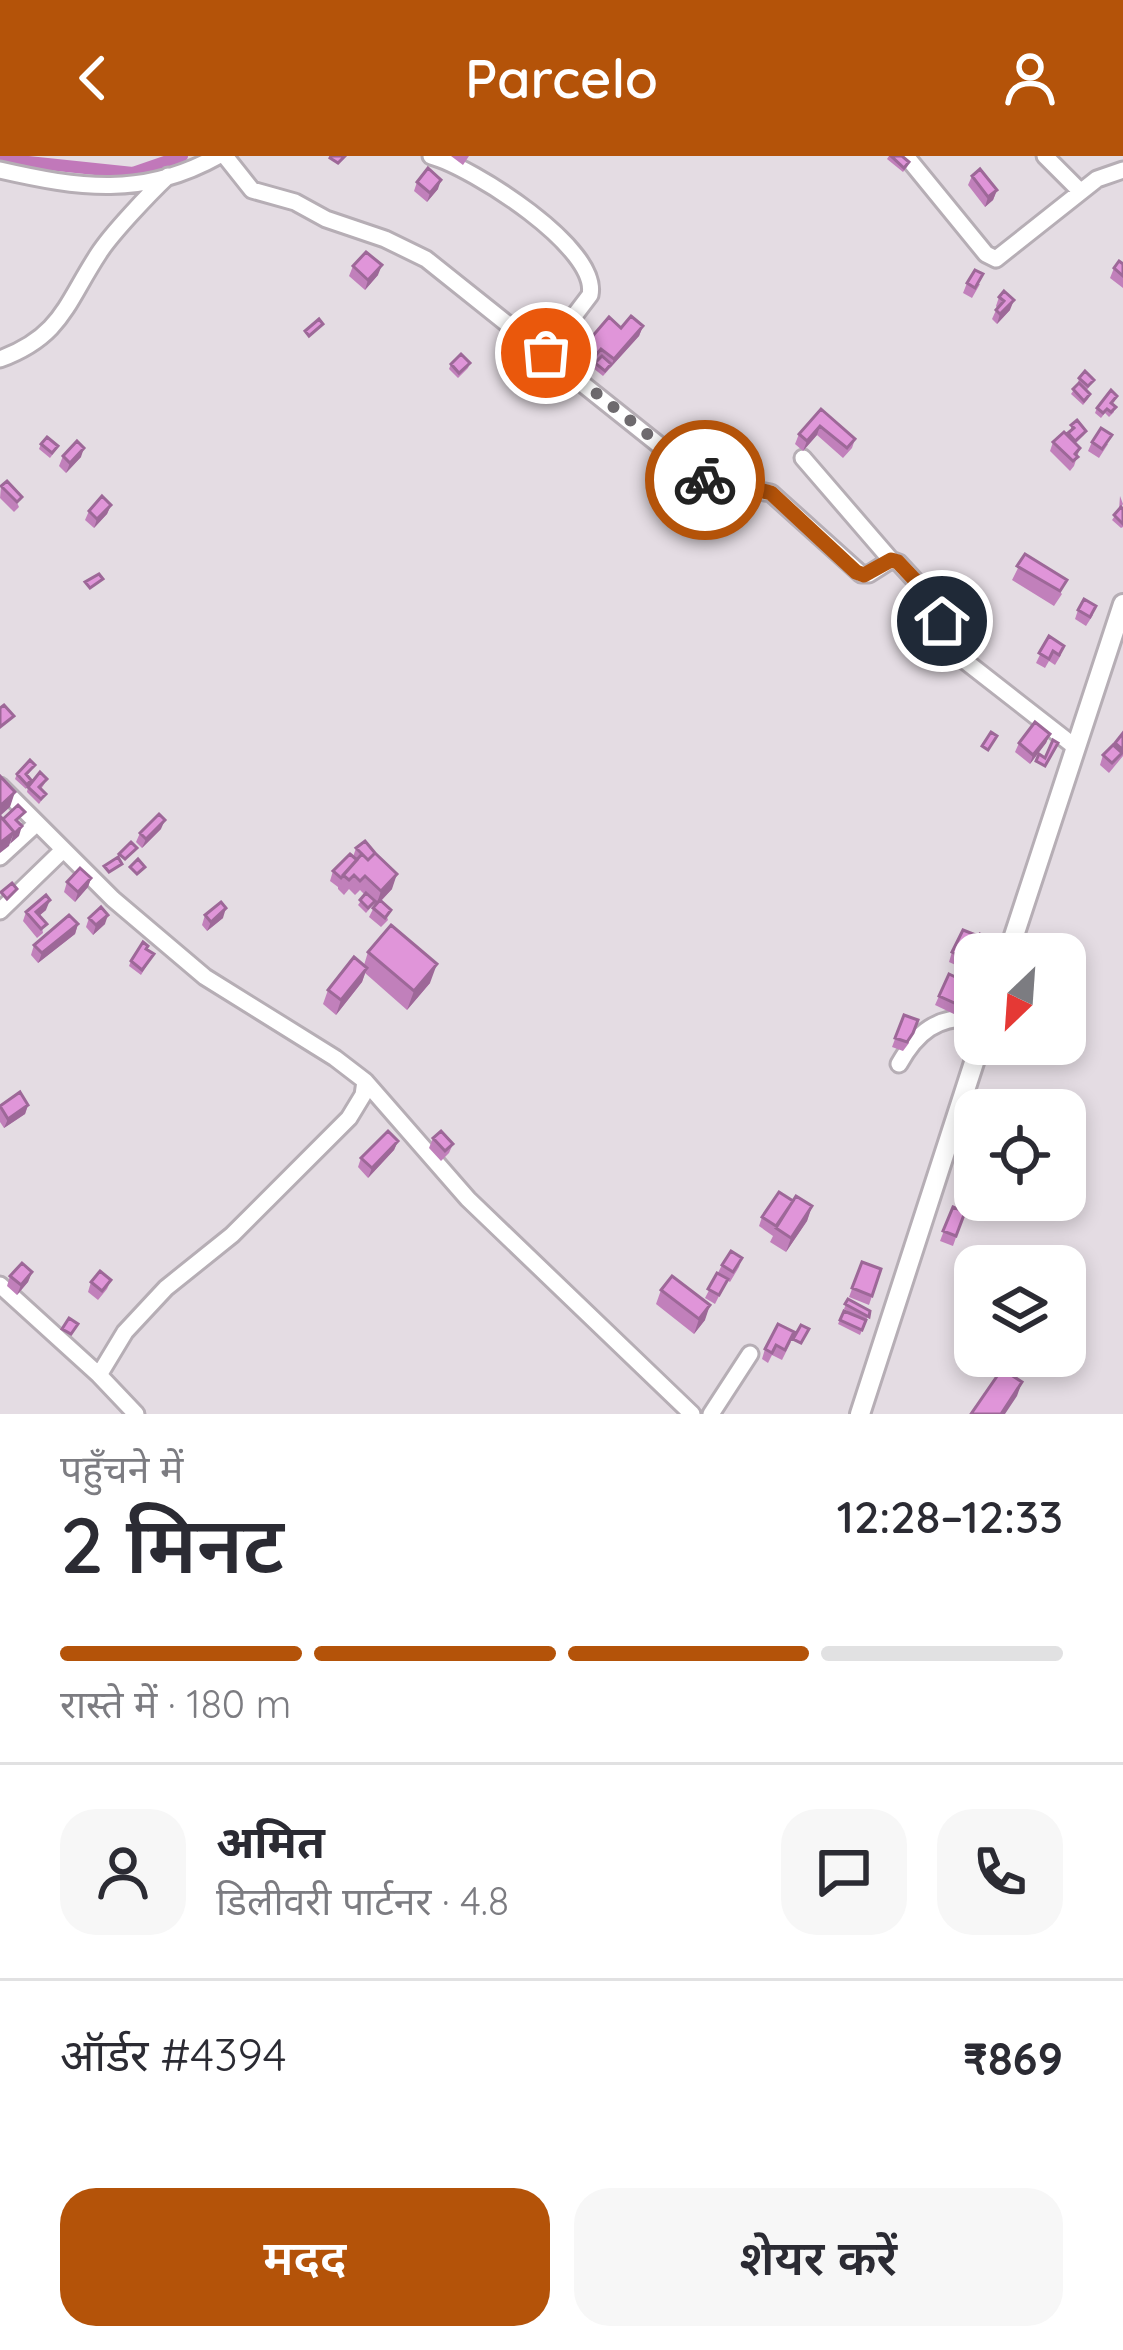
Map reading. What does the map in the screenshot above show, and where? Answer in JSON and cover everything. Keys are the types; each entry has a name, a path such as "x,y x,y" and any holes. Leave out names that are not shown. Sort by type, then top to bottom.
{"main road":[{"path":"1015,933 1123,604"},
{"path":"860,1414 973,1065"}],"street":[{"path":"0,170 108,188 168,176 222,156 252,190 296,202 425,259 728,500 740,502 759,490 771,493 860,574 869,574 891,560"},
{"path":"431,156 467,169 519,205 573,253 590,278 586,303 546,353"},
{"path":"906,156 993,258 1010,250 1080,191 1122,168"},
{"path":"1046,156 1080,191"},
{"path":"0,359 50,332 76,298 99,253 168,176"},
{"path":"803,458 891,560 944,612 935,632 937,639 1074,746"},
{"path":"0,786 112,899 205,977 335,1058 365,1082 468,1199 692,1414"},
{"path":"0,856 36,824"},
{"path":"0,911 63,850"},
{"path":"898,1064 929,1026 954,1020"},
{"path":"99,1375 125,1332 152,1303 232,1235 349,1118 365,1082"},
{"path":"2,1285 136,1414"},
{"path":"711,1414 750,1354"}],"building":[{"path":"891,156 902,156 909,162 904,168"},
{"path":"428,168 441,180 430,193 417,182"},
{"path":"980,169 997,190 988,197 972,176"},
{"path":"366,252 382,265 368,280 353,266"},
{"path":"975,270 983,274 975,288 967,283"},
{"path":"1004,291 1014,300 1000,314 996,310 1004,301 999,297"},
{"path":"631,316 643,326 614,359 601,349 595,356 584,346 609,317 621,328"},
{"path":"319,319 323,324 309,336 305,331"},
{"path":"461,354 470,363 459,373 451,364"},
{"path":"602,356 611,364 605,371 595,363"},
{"path":"1085,371 1094,380 1088,386 1079,378"},
{"path":"1079,383 1090,394 1084,401 1073,389"},
{"path":"1111,390 1117,396 1111,403 1116,407 1103,413 1097,408"},
{"path":"821,409 855,439 847,448 820,426 807,441 799,434"},
{"path":"1077,420 1086,431 1075,441 1068,433"},
{"path":"714,427 722,434 706,451 698,444"},
{"path":"1101,428 1112,435 1102,449 1092,442"},
{"path":"1064,432 1080,448 1073,461 1053,442"},
{"path":"47,437 58,446 52,453 41,444"},
{"path":"77,441 84,448 70,463 63,456"},
{"path":"7,481 22,497 17,502 1,486"},
{"path":"102,496 111,505 97,519 89,511"},
{"path":"1025,554 1067,580 1060,591 1017,566"},
{"path":"99,574 103,579 90,588 85,582"},
{"path":"1084,599 1096,606 1090,617 1078,610"},
{"path":"1049,636 1064,646 1049,659 1039,653"},
{"path":"4,705 14,716 0,727 0,708"},
{"path":"1035,722 1050,734 1033,755 1019,743"},
{"path":"991,732 997,736 988,750 982,746"},
{"path":"1053,740 1058,743 1045,766 1036,761 1039,754 1045,758"},
{"path":"1113,745 1122,753 1112,763 1103,755"},
{"path":"30,760 35,765 26,774 31,780 27,785 17,774"},
{"path":"40,772 47,779 39,787 46,794 41,799 28,787"},
{"path":"0,776 15,792 0,806"},
{"path":"18,805 25,812 16,820 22,826 13,835 3,819"},
{"path":"159,814 165,820 146,839 140,833"},
{"path":"0,816 14,832 0,843"},
{"path":"365,841 375,853 368,860 356,848"},
{"path":"131,842 137,848 125,859 119,854"},
{"path":"375,853 397,874 381,891 365,876 360,881 354,875 349,880 343,875 362,854 368,860"},
{"path":"350,854 357,860 341,878 333,871"},
{"path":"118,857 122,864 109,872 104,866"},
{"path":"138,859 145,867 137,874 130,867"},
{"path":"80,868 91,878 78,892 67,882"},
{"path":"12,883 17,889 7,899 1,892"},
{"path":"366,893 375,901 368,908 360,900"},
{"path":"46,895 50,900 36,912 47,924 41,929 26,912"},
{"path":"380,900 391,910 385,918 373,908"},
{"path":"221,902 226,908 211,922 205,915"},
{"path":"101,907 108,915 96,925 89,918"},
{"path":"69,915 78,924 42,953 34,945"},
{"path":"391,925 437,964 414,991 368,952"},
{"path":"143,942 154,954 142,970 131,961"},
{"path":"354,957 367,968 341,1000 328,990"},
{"path":"949,974 954,976 954,1003 939,996"},
{"path":"904,1015 918,1020 907,1042 895,1038"},
{"path":"20,1092 28,1105 8,1119 0,1106"},
{"path":"388,1131 398,1141 372,1168 361,1158"},
{"path":"441,1131 453,1144 445,1151 433,1138"},
{"path":"779,1192 793,1201 776,1226 762,1217"},
{"path":"796,1196 812,1206 791,1238 776,1228"},
{"path":"954,1207 954,1221 962,1221 956,1236 943,1231"},
{"path":"731,1251 742,1258 733,1272 722,1265"},
{"path":"862,1262 881,1269 872,1296 852,1288"},
{"path":"22,1263 32,1272 21,1285 10,1276"},
{"path":"100,1271 111,1280 102,1291 91,1282"},
{"path":"717,1273 728,1279 719,1295 708,1289"},
{"path":"672,1276 710,1305 699,1319 661,1290"},
{"path":"848,1299 870,1311 869,1317 845,1304"},
{"path":"844,1311 866,1320 862,1330 840,1320"},
{"path":"69,1318 78,1324 71,1334 62,1329"},
{"path":"778,1324 794,1332 785,1350 776,1345 772,1353 765,1349"},
{"path":"801,1325 809,1329 801,1343 793,1339"},
{"path":"996,1377 1022,1382 1001,1414 971,1414"}],"waterway":[{"path":"0,159 133,173 182,156"}],"way so far":[{"path":"546,353 705,480"}],"route":[{"path":"705,480 735,502 759,490 771,493 856,572 869,574 891,560 898,562 944,612 942,621"}]}
